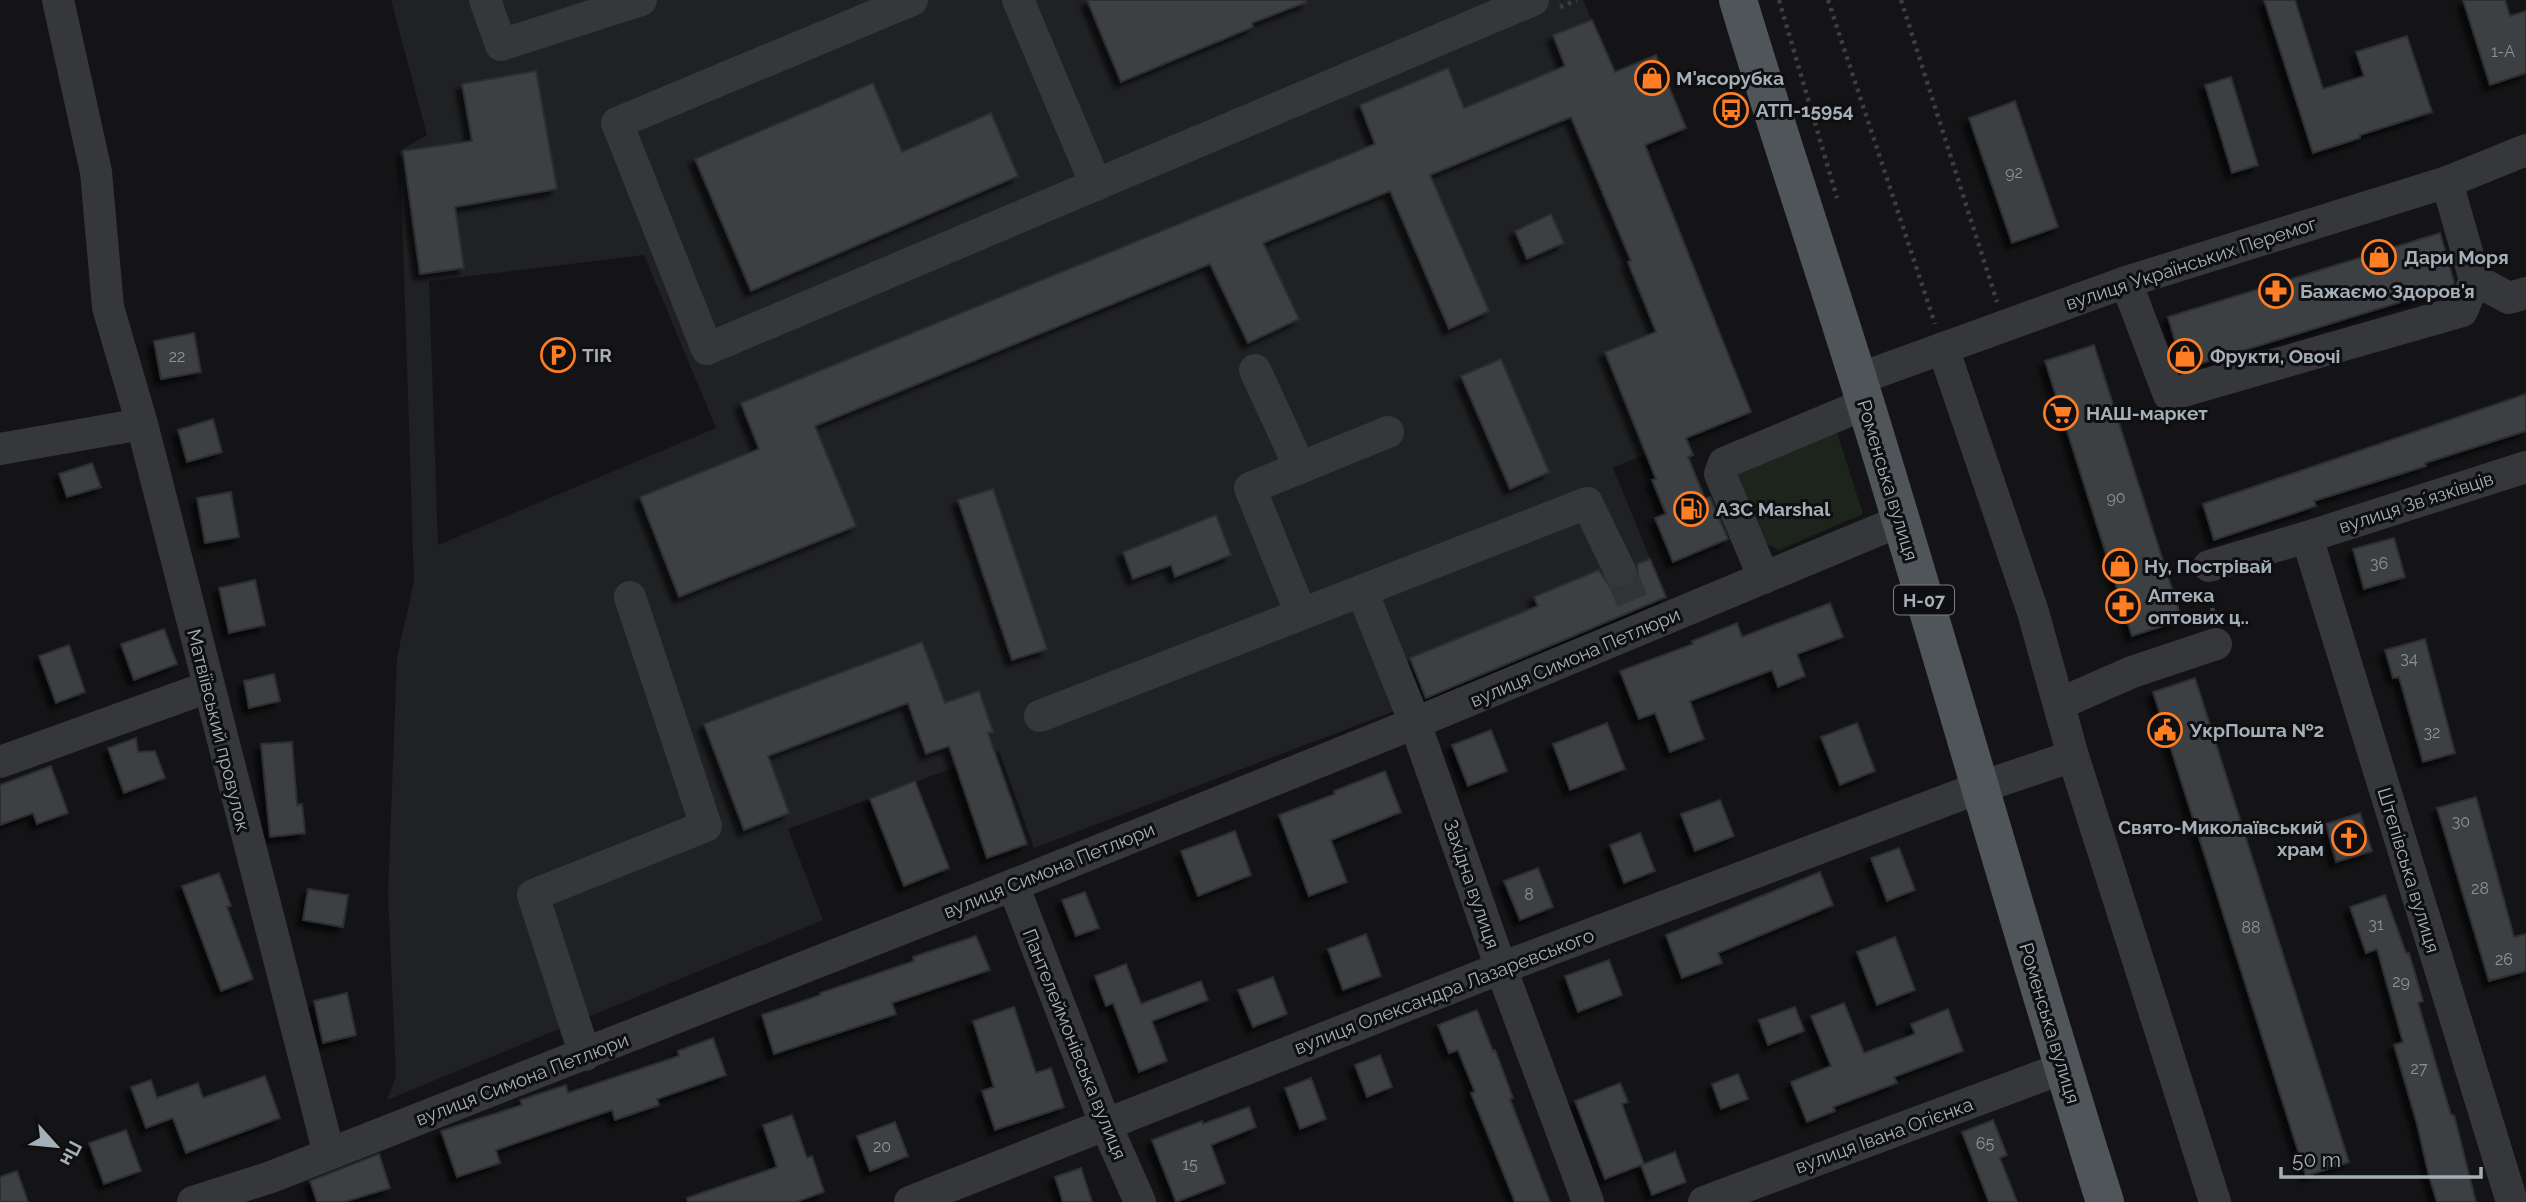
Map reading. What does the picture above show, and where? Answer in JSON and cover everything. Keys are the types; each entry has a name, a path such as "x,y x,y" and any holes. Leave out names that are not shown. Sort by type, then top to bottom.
{"main road":[{"name":"Роменська вулиця","path":"1738,0 1862,392 2105,1202"}],"street":[{"name":"Матвіївський провулок","path":"58,0 96,172 108,307 142,424 329,1154"},
{"path":"485,0 501,45 641,0"},
{"path":"912,0 617,123 707,349 1532,0"},
{"path":"1018,0 1096,185"},
{"name":"вулиця Українських Перемог","path":"1764,578 1720,474 1724,463 1943,348 2126,282 2447,182 2526,150"},
{"path":"2126,282 2169,395 2462,311 2475,280 2447,182"},
{"path":"2475,280 2509,298 2526,293"},
{"path":"1943,348 2033,612 2073,756 2215,1202"},
{"path":"1255,370 1300,468"},
{"path":"0,449 142,424"},
{"path":"1301,614 1251,488 1388,432"},
{"name":"вулиця Звʼязківців","path":"2209,566 2526,467"},
{"path":"1040,716 1587,503 1620,571"},
{"name":"вулиця Симона Петлюри","path":"193,1202 274,1190 329,1154 585,1055 1415,723 1639,619 1764,578 1900,521"},
{"name":"Штепівська вулиця","path":"2306,537 2512,1202"},
{"name":"Західна вулиця","path":"1362,590 1415,723 1501,968 1588,1202"},
{"path":"585,1055 533,895 706,826 630,597"},
{"path":"2059,704 2132,672 2216,644"},
{"path":"0,762 208,687"},
{"name":"вулиця Олександра Лазаревського","path":"910,1202 1501,968 1981,787 2073,756"},
{"name":"Пантелеймонівська вулиця","path":"1013,885 1105,1124 1140,1202"},
{"name":"вулиця Івана Огієнка","path":"1704,1202 2063,1068"}],"path":[{"path":"1828,0 1943,348"},
{"path":"1901,0 2004,326"},
{"path":"2209,566 2216,644"}],"shaded area":[{"path":"391,0 1583,0 1670,204 1751,412 1686,438 1693,455 1652,471 1645,454 1613,468 1666,597 1426,699 1034,848 999,751 788,829 823,920 387,1100 396,1076 388,894 397,657 414,582 400,151 427,135","holes":["644,255 716,428 438,545 429,281"]},
{"path":"1836,429 1863,514 1779,550 1759,540 1735,473"}],"building":[{"path":"1087,0 1307,2 1252,23 1253,27 1121,82"},
{"path":"2264,0 2295,0 2323,89 2364,76 2356,52 2407,36 2432,112 2313,153"},
{"path":"2463,0 2505,0 2510,16 2526,11 2526,73 2490,85"},
{"path":"1592,20 1615,72 1656,55 1686,128 1645,145 1751,412 1686,438 1693,455 1688,457 1705,499 1710,497 1728,539 1673,562 1655,518 1666,514 1652,480 1656,479 1605,352 1656,332 1628,262 1631,261 1571,117 1430,175 1489,311 1449,329 1390,191 1263,243 1299,319 1248,343 1210,264 815,426 856,526 679,597 640,497 759,449 741,403 1375,144 1360,105 1448,68 1464,108 1565,66 1553,35"},
{"path":"536,71 557,189 455,207 464,268 420,274 403,151 472,141 462,84"},
{"path":"2231,77 2258,165 2232,173 2205,85"},
{"path":"873,83 902,152 991,113 1018,176 751,291 695,159"},
{"path":"2015,101 2058,227 2012,243 1969,118"},
{"path":"1551,214 1564,243 1527,259 1515,231"},
{"path":"2440,233 2453,286 2183,369 2168,317"},
{"path":"194,333 201,372 161,379 154,341"},
{"path":"2094,345 2182,620 2132,636 2045,361"},
{"path":"1501,359 1549,472 1510,489 1461,376"},
{"path":"2526,394 2526,431 2314,501 2316,506 2214,540 2203,504"},
{"path":"213,419 222,452 187,462 178,430"},
{"path":"92,463 101,487 67,497 59,474"},
{"path":"993,489 1047,649 1012,660 958,500"},
{"path":"231,492 239,537 205,543 197,498"},
{"path":"1216,515 1231,555 1175,577 1171,565 1133,579 1123,552"},
{"path":"2394,538 2405,577 2364,589 2353,549"},
{"path":"1650,559 1666,597 1426,698 1410,658 1538,606 1534,597 1599,570 1610,587 1627,588 1636,581 1637,564"},
{"path":"255,580 265,625 229,633 219,588"},
{"path":"1830,603 1843,637 1797,654 1805,676 1778,687 1772,670 1690,701 1704,739 1670,752 1655,713 1639,719 1620,671 1693,644 1692,641 1737,623 1742,637"},
{"path":"164,629 177,664 134,680 121,644"},
{"path":"2425,639 2455,753 2423,762 2399,677 2393,678 2385,650"},
{"path":"922,642 945,703 979,691 993,732 988,733 1027,844 987,858 949,746 926,754 908,703 768,756 789,813 744,830 704,724"},
{"path":"69,645 85,692 56,703 39,656"},
{"path":"274,674 280,701 249,708 244,681"},
{"path":"2195,678 2349,1162 2306,1176 2153,692"},
{"path":"1607,723 1625,769 1570,790 1553,744"},
{"path":"1857,723 1875,771 1840,785 1821,737"},
{"path":"1491,730 1507,771 1468,786 1452,745"},
{"path":"136,738 138,752 155,751 165,778 124,793 108,748"},
{"path":"292,742 297,805 302,804 305,833 270,837 261,744"},
{"path":"51,766 68,813 37,824 33,813 0,825 0,785"},
{"path":"1385,771 1401,812 1331,840 1347,882 1309,896 1279,815"},
{"path":"915,781 949,868 904,886 870,799"},
{"path":"2476,797 2514,937 2526,934 2526,971 2489,981 2437,808"},
{"path":"1720,800 1734,836 1695,851 1681,814"},
{"name":"Свято-Миколаївський храм","path":"2360,813 2372,851 2336,862 2326,824"},
{"path":"1235,831 1251,875 1198,896 1181,851"},
{"path":"1640,833 1655,871 1624,883 1610,845"},
{"path":"1899,848 1915,890 1887,901 1871,858"},
{"path":"1538,868 1553,907 1520,920 1504,881"},
{"path":"1820,872 1833,905 1718,953 1722,963 1682,978 1666,935"},
{"path":"219,873 231,906 227,907 253,979 221,991 182,886"},
{"path":"308,889 348,895 343,927 303,920"},
{"path":"1085,892 1099,928 1076,936 1062,900"},
{"path":"2385,895 2406,953 2409,953 2423,1001 2418,1003 2451,1115 2454,1115 2476,1202 2437,1202 2429,1176 2394,1045 2403,1042 2377,949 2366,953 2350,907"},
{"path":"1366,934 1381,976 1343,990 1328,949"},
{"path":"976,936 990,970 892,1003 896,1014 774,1054 762,1015 914,961 913,957"},
{"path":"1895,937 1915,990 1877,1005 1857,952"},
{"path":"1609,960 1622,995 1578,1012 1565,976"},
{"path":"1126,964 1141,1004 1201,981 1208,1000 1152,1021 1167,1061 1139,1072 1113,1003 1106,1006 1095,976"},
{"path":"1273,977 1287,1014 1253,1027 1238,990"},
{"path":"347,993 356,1035 323,1043 314,1001"},
{"path":"1844,1003 1864,1053 1915,1034 1911,1024 1948,1009 1963,1051 1894,1077 1897,1083 1833,1107 1835,1111 1807,1122 1791,1082 1831,1066 1811,1016"},
{"path":"1014,1007 1036,1073 1051,1068 1064,1107 995,1130 982,1091 994,1087 973,1021"},
{"path":"1795,1007 1804,1031 1768,1045 1759,1020"},
{"path":"1477,1010 1493,1051 1495,1050 1513,1098 1510,1099 1550,1202 1515,1202 1471,1093 1475,1092 1458,1050 1449,1053 1438,1025"},
{"path":"713,1038 726,1075 657,1099 659,1105 615,1120 612,1110 496,1150 500,1163 457,1177 441,1131 522,1105 520,1100 566,1085 568,1093 679,1056 678,1051"},
{"path":"1380,1055 1392,1087 1367,1097 1355,1065"},
{"path":"1738,1074 1748,1099 1721,1109 1712,1084"},
{"path":"265,1076 280,1118 186,1153 173,1118 146,1128 131,1087 151,1080 157,1098 198,1083 203,1098"},
{"path":"1311,1078 1326,1119 1300,1129 1285,1088"},
{"path":"1620,1083 1628,1102 1622,1104 1644,1164 1675,1152 1686,1182 1652,1195 1641,1165 1605,1179 1575,1101"},
{"path":"1249,1107 1256,1127 1211,1145 1225,1183 1176,1202 1152,1140"},
{"path":"792,1115 807,1158 812,1156 824,1192 796,1202 688,1202 687,1198 777,1167 763,1125"},
{"path":"1993,1120 2007,1155 2000,1158 2017,1202 1989,1202 1962,1132"},
{"path":"895,1122 908,1156 870,1171 857,1136"},
{"path":"126,1130 141,1171 104,1184 89,1143"},
{"path":"379,1154 390,1188 344,1202 317,1202 310,1181"},
{"path":"1081,1168 1092,1202 1063,1202 1055,1177"},
{"path":"17,1171 28,1202 0,1202 0,1177"}],"tunnel":[{"path":"1620,571 1636,610"}],"place":[{"name":"М'ясорубка","path":"1652,78"},
{"name":"АТП-15954","path":"1731,110"},
{"name":"Дари Моря","path":"2379,257"},
{"name":"Бажаємо Здоров'я","path":"2276,291"},
{"name":"TIR","path":"558,355"},
{"name":"Фрукти, Овочі","path":"2185,356"},
{"name":"НАШ-маркет","path":"2061,413"},
{"name":"АЗС Marshal","path":"1691,509"},
{"name":"Ну, Пострівай","path":"2120,566"},
{"name":"Аптека оптових ц..","path":"2123,606"},
{"name":"УкрПошта №2","path":"2165,730"},
{"name":"Свято-Миколаївський храм","path":"2349,838"}]}
